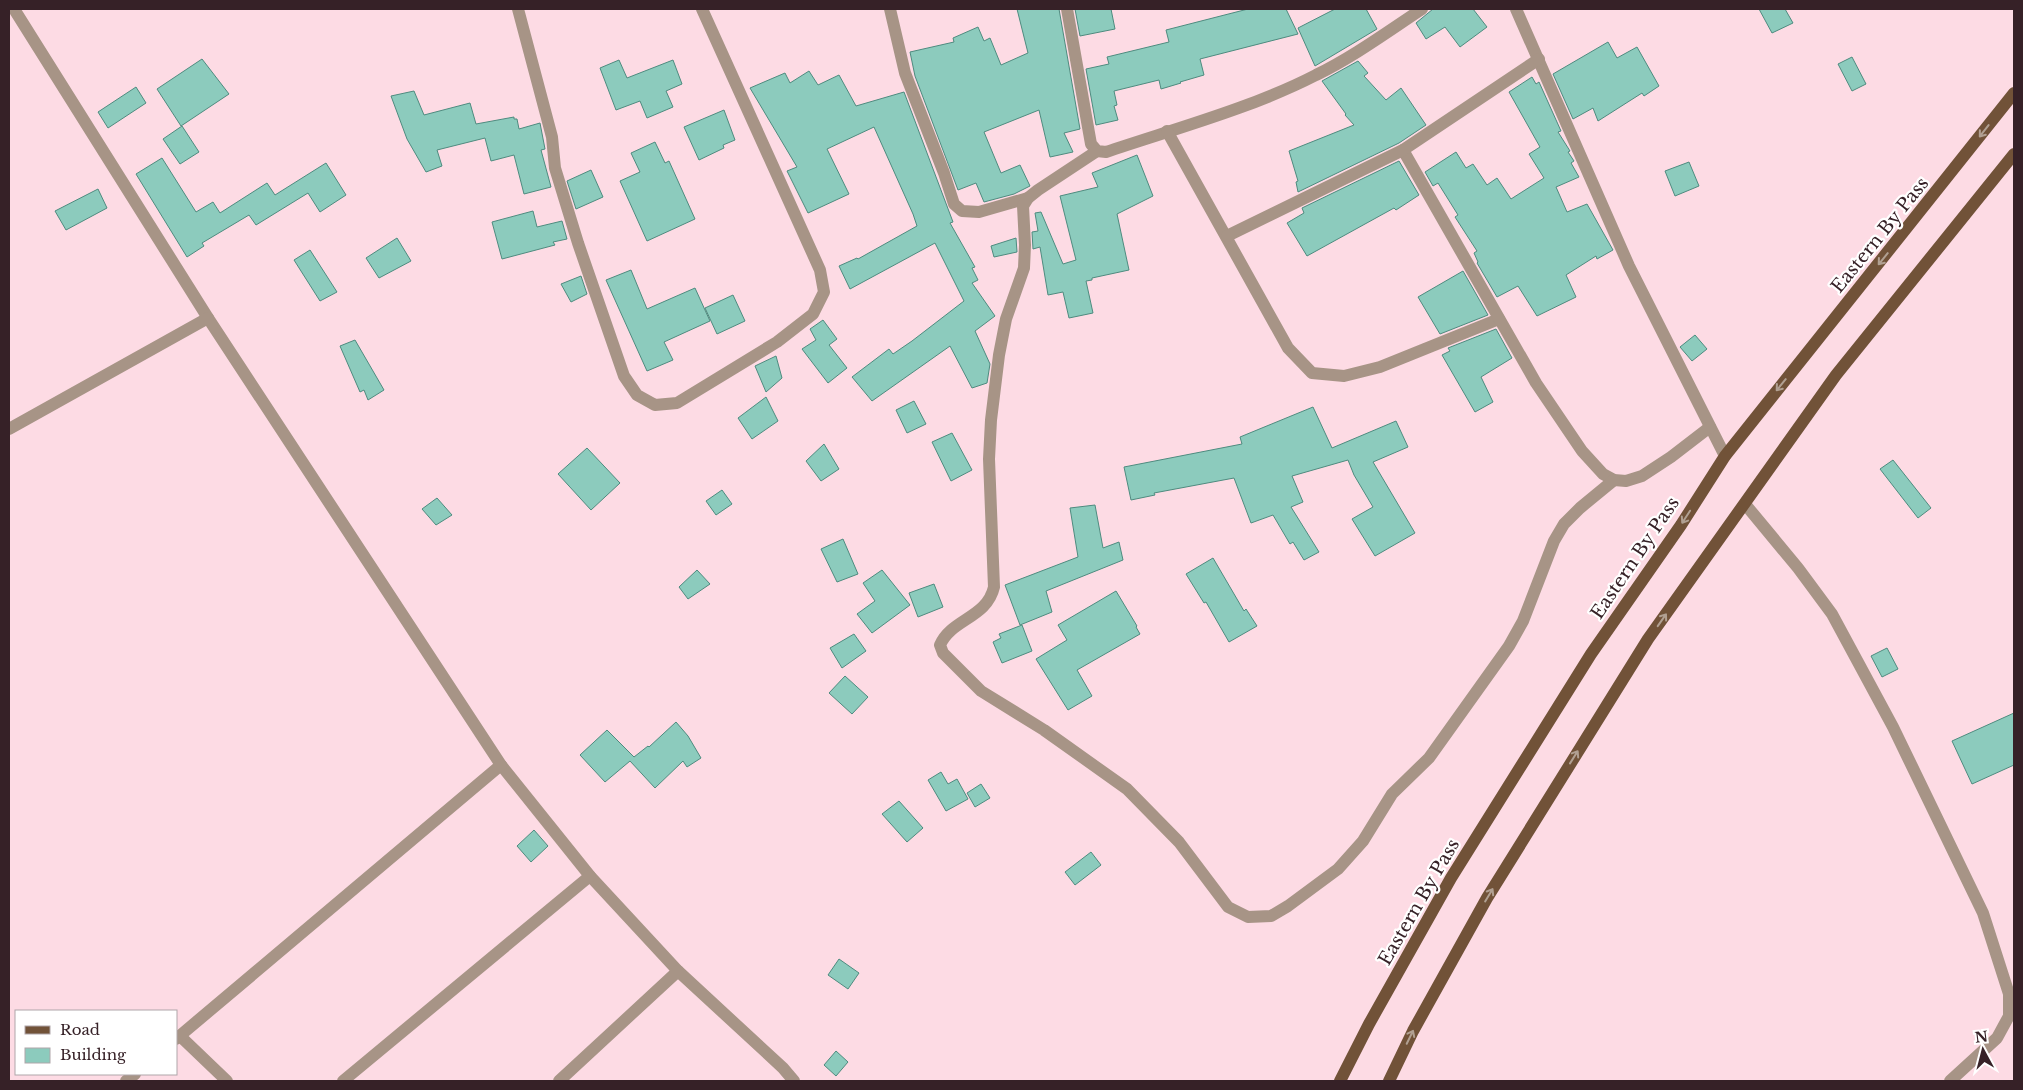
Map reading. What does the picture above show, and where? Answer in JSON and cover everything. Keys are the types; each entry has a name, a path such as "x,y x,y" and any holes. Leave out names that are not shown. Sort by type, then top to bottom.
{"main road":[{"name":"Eastern By Pass","path":"1340,1081 1451,878 1591,654 1681,525 1725,456 2014,93"},
{"path":"1389,1081 1413,1031 1487,898 1648,639 1836,374 2014,154"}],"street":[{"path":"14,9 208,318 501,766 590,876 678,971 783,1068 794,1081"},
{"path":"518,9 552,137 556,168 578,243 624,376 637,395 656,405 677,402 778,342 813,314 824,292 820,270 702,9"},
{"path":"890,9 905,73 954,204 962,211 979,212 1028,198 1096,151 1106,152 1266,97 1315,76 1362,50 1422,9"},
{"path":"1067,9 1091,144 1096,151"},
{"path":"1516,9 1629,266 1725,456"},
{"path":"1227,236 1403,150 1539,59"},
{"path":"1167,131 1288,348 1312,373 1344,376 1380,368 1499,319"},
{"path":"1403,150 1536,383 1582,451 1603,474 1614,480 1626,481 1642,476 1671,457 1710,427"},
{"path":"1028,198 1023,206 1024,268 1006,319 999,355 991,420 989,459 994,587 992,598 980,610 944,636 940,644 943,653 981,691 1044,730 1128,789 1179,842 1228,907 1248,917 1271,916 1288,906 1338,869 1363,841 1392,794 1429,758 1509,646 1523,621 1554,541 1564,524 1614,480"},
{"path":"9,429 208,318"},
{"path":"1745,504 1798,568 1832,614 1893,727 1983,914 2008,994 2009,1016 1997,1038 1950,1081"},
{"path":"227,1081 178,1037 501,766"},
{"path":"343,1081 590,876"},
{"path":"559,1081 678,971"}],"building":[{"path":"1017,9 1059,9 1080,129 1064,133 1073,152 1050,157 1039,110 984,132 1001,173 1020,165 1030,186 1014,194 984,202 976,183 958,190 915,76 910,52 954,42 953,38 978,27 984,41 990,38 1001,65 1028,53"},
{"path":"1075,9 1111,9 1115,29 1080,36"},
{"path":"1248,9 1286,9 1298,34 1200,59 1204,75 1181,83 1161,89 1159,80 1114,91 1117,105 1114,106 1118,120 1096,125 1086,69 1109,64 1107,57 1169,42 1166,30"},
{"path":"1335,9 1366,9 1377,29 1315,66 1298,28"},
{"path":"1433,9 1473,9 1487,27 1460,47 1445,27 1426,39 1416,23"},
{"path":"1759,9 1785,9 1793,23 1772,33"},
{"path":"1608,42 1617,58 1637,47 1659,86 1644,96 1642,93 1598,121 1593,108 1573,119 1553,74"},
{"path":"1852,57 1866,84 1852,91 1838,64"},
{"path":"202,59 229,94 181,126 157,89"},
{"path":"619,60 627,78 673,60 682,84 666,91 673,107 647,118 640,101 616,110 600,68"},
{"path":"1358,61 1368,73 1364,76 1386,100 1401,88 1426,125 1399,143 1298,192 1296,182 1298,181 1289,151 1354,125 1322,81"},
{"path":"809,71 818,85 839,75 856,106 904,92 953,222 950,223 975,267 972,268 978,280 972,283 995,316 975,331 990,364 987,383 972,388 950,346 872,401 852,377 889,349 893,354 964,301 935,243 850,289 839,266 858,259 917,226 874,127 827,149 849,194 808,213 787,171 797,167 750,88 785,73 790,83"},
{"path":"1532,77 1536,84 1539,82 1561,131 1558,132 1574,161 1571,163 1579,177 1556,187 1567,212 1587,204 1613,250 1597,259 1596,256 1566,275 1576,297 1537,316 1518,286 1497,297 1477,263 1474,253 1477,251 1455,217 1458,215 1438,183 1433,186 1425,172 1456,152 1466,168 1473,164 1487,185 1497,178 1511,199 1544,178 1529,154 1540,147 1509,92"},
{"path":"136,87 146,103 108,128 98,112"},
{"path":"414,91 424,115 470,103 476,124 514,117 514,119 517,119 519,129 540,123 545,149 541,150 551,187 524,194 514,155 491,161 485,138 437,150 442,166 426,172 407,139 391,96"},
{"path":"724,110 735,140 723,145 724,148 699,160 684,127"},
{"path":"182,126 199,152 180,164 163,139"},
{"path":"655,142 665,163 669,161 695,219 647,241 620,181 640,172 631,153"},
{"path":"1137,155 1153,196 1117,214 1129,270 1086,281 1093,313 1069,318 1063,292 1048,295 1040,247 1033,249 1032,232 1038,231 1035,213 1041,212 1063,264 1076,260 1060,196 1098,187 1092,173"},
{"path":"162,158 196,212 213,202 220,213 267,183 275,195 326,163 346,195 320,212 308,193 256,225 249,215 202,243 204,246 187,257 136,174"},
{"path":"1399,161 1419,195 1396,210 1394,208 1307,256 1287,223 1304,213 1302,208"},
{"path":"1689,162 1699,186 1675,196 1665,171"},
{"path":"591,170 603,197 576,209 567,181"},
{"path":"98,189 107,208 66,230 55,211"},
{"path":"533,211 537,227 562,221 567,239 553,242 555,245 502,259 492,222"},
{"path":"397,238 411,261 379,278 366,258"},
{"path":"1016,238 1017,252 994,257 991,246"},
{"path":"310,250 337,292 320,301 294,260"},
{"path":"631,270 647,309 695,288 710,321 664,342 673,360 647,371 606,280"},
{"path":"1463,271 1488,315 1440,334 1418,297"},
{"path":"581,276 587,294 571,302 561,284"},
{"path":"733,295 745,321 717,334 705,308"},
{"path":"823,320 837,339 829,345 847,368 828,383 802,349 816,340 810,329"},
{"path":"1496,329 1512,358 1481,377 1493,402 1475,412 1442,355 1450,351 1448,348"},
{"path":"1695,335 1707,349 1692,361 1680,347"},
{"path":"355,340 384,390 368,400 364,390 360,392 340,346"},
{"path":"776,356 782,378 766,392 755,366"},
{"path":"766,397 778,421 752,439 738,418"},
{"path":"914,401 926,424 907,433 896,410"},
{"path":"1313,407 1332,448 1396,421 1408,447 1373,462 1415,533 1375,556 1352,519 1373,507 1354,475 1348,460 1292,476 1303,502 1291,507 1319,552 1304,560 1293,542 1290,544 1273,515 1251,523 1234,478 1154,493 1155,495 1131,500 1124,467 1242,444 1240,437"},
{"path":"952,433 972,470 951,481 932,442"},
{"path":"824,444 839,469 821,481 806,461"},
{"path":"587,448 620,483 591,510 558,474"},
{"path":"1893,460 1931,508 1918,518 1880,469"},
{"path":"722,490 732,504 716,515 706,501"},
{"path":"437,498 452,515 436,525 422,509"},
{"path":"1095,505 1103,548 1119,542 1123,560 1046,591 1052,612 1020,625 1005,585 1078,557 1070,508"},
{"path":"843,539 858,574 837,582 821,549"},
{"path":"1213,558 1244,611 1246,609 1257,626 1229,642 1206,602 1204,603 1186,574"},
{"path":"697,570 710,584 688,599 679,587"},
{"path":"882,570 910,605 872,633 857,614 875,601 863,583"},
{"path":"934,584 943,607 918,617 909,593"},
{"path":"1116,591 1140,634 1077,670 1092,696 1068,710 1036,659 1067,640 1058,625"},
{"path":"1022,625 1032,651 1002,663 993,642 1001,638 999,634"},
{"path":"854,634 866,651 842,668 830,648"},
{"path":"1887,648 1898,669 1882,677 1871,656"},
{"path":"845,676 868,697 852,714 829,693"},
{"path":"2014,713 2014,765 1972,784 1952,741"},
{"path":"676,722 688,736 701,758 687,767 683,761 655,788 630,761 605,782 580,755 607,730 634,757 649,747"},
{"path":"941,772 948,784 957,779 968,799 946,811 928,780"},
{"path":"981,784 990,798 975,807 967,793"},
{"path":"899,801 923,828 907,842 882,814"},
{"path":"534,830 548,846 531,862 517,846"},
{"path":"1091,852 1101,865 1075,885 1065,872"},
{"path":"839,959 859,973 848,989 828,975"},
{"path":"836,1051 848,1062 836,1076 824,1065"}]}
